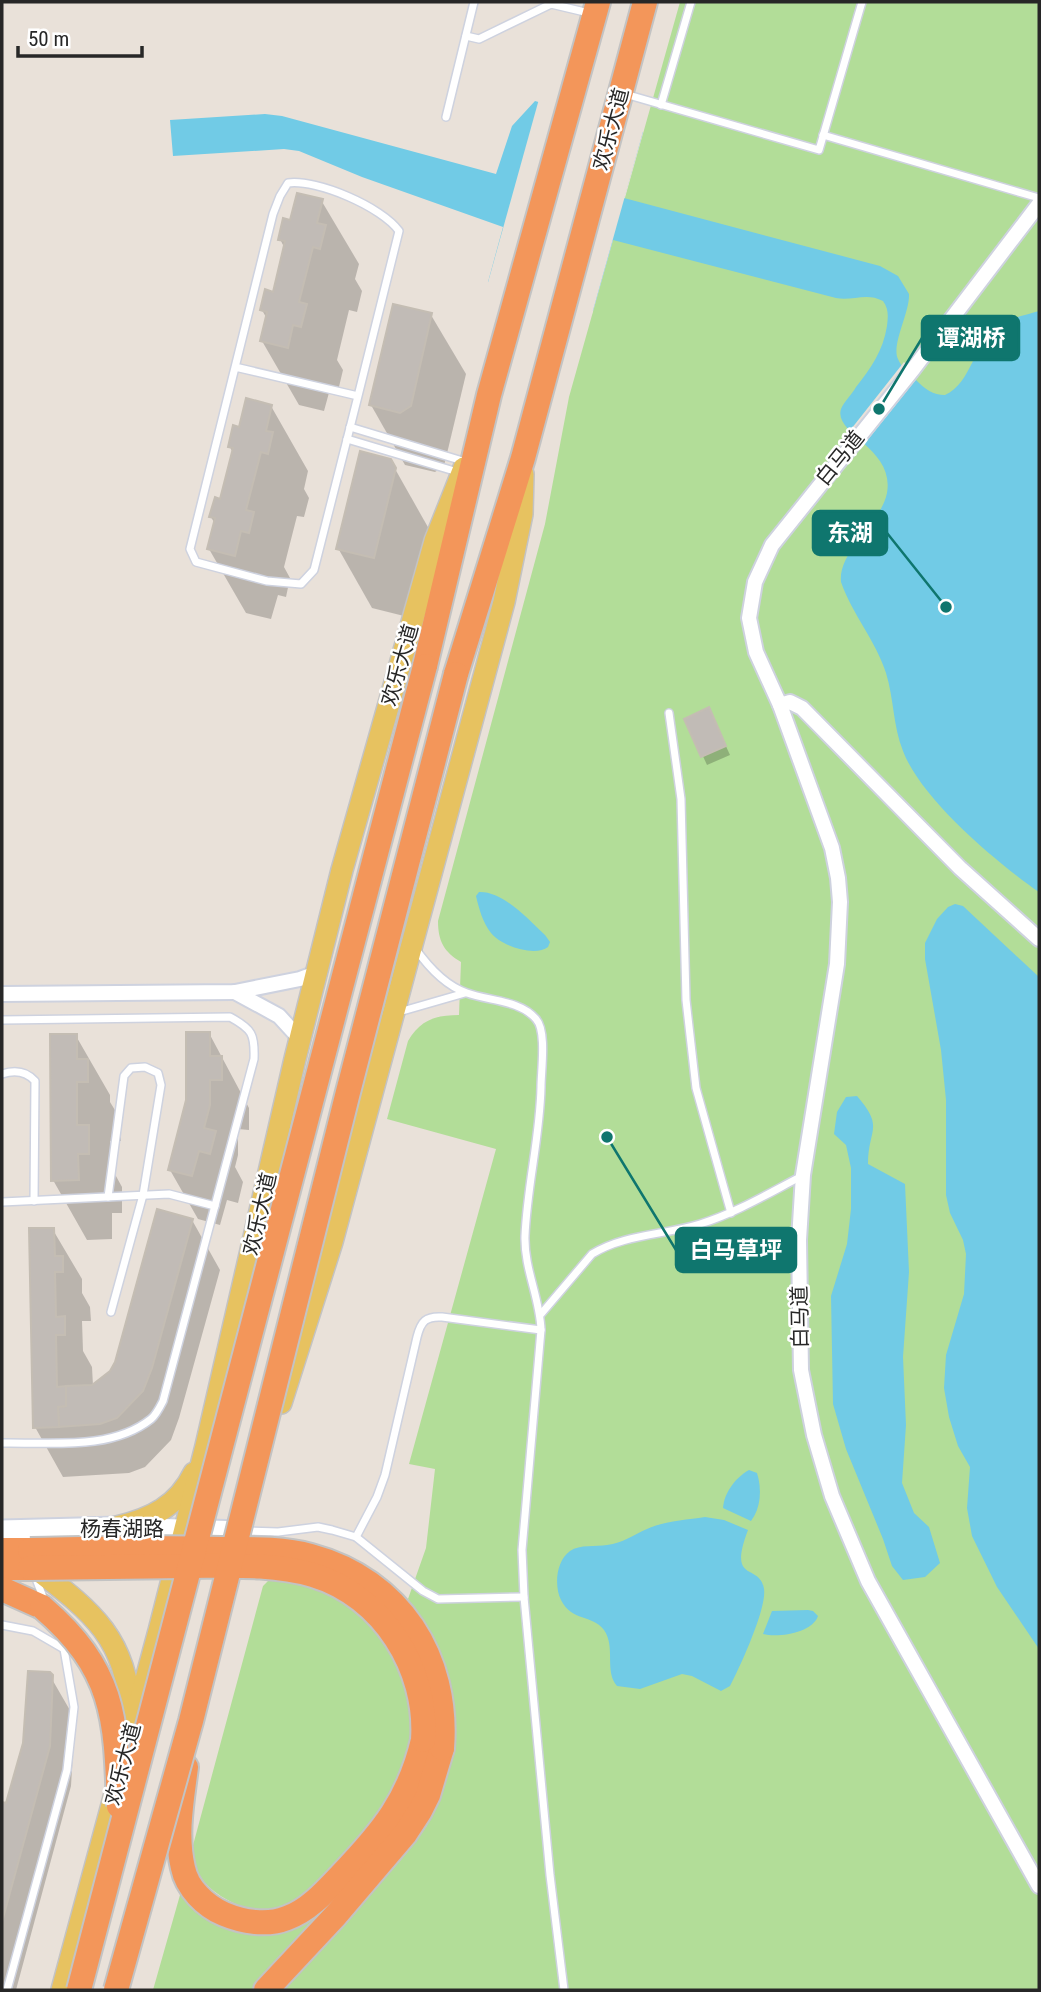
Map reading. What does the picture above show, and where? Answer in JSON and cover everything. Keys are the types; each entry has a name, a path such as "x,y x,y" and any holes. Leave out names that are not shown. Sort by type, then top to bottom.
{"highway":[{"name":"欢乐大道","path":"114,1990 191,1721 348,1092 456,674 523,458 645,2"},
{"name":"欢乐大道","path":"79,1990 425,666 469,460 596,8"},
{"path":"2,1550 196,1548 276,1550 312,1556 343,1568 372,1586 403,1614 422,1641 437,1680 444,1723 442,1748 421,1811 380,1865 266,1990"},
{"path":"2,1566 233,1566 285,1570 320,1577 347,1591 390,1629 405,1652 419,1689 424,1725 418,1761 407,1790 392,1817 370,1846 329,1888 298,1913 287,1919 262,1922 239,1919 215,1910 194,1892 183,1870 179,1846 180,1824 191,1721"},
{"path":"2,1589 27,1598 54,1618 80,1645 102,1681 111,1706 115,1731 120,1835"}],"main road":[{"name":"欢乐大道","path":"114,1990 242,1531 332,1242 413,944 513,565 522,514 523,458"},
{"name":"欢乐大道","path":"62,1990 132,1734 206,1446 342,870 435,541 469,460"},
{"path":"117,1527 141,1521 172,1504 192,1478 206,1446"},
{"name":"杨春湖路","path":"2,1530 117,1527 242,1531"},
{"name":"杨春湖路","path":"2,1566 234,1563"},
{"path":"31,1565 89,1613 114,1644 127,1679 132,1734"}],"street":[{"name":"白马道","path":"1039,204 914,368 772,545 755,582 748,618 756,652 780,705 832,848 840,902 837,964 803,1175 799,1240 802,1370 814,1435 832,1496 868,1581 1039,1886"},
{"path":"780,705 790,702 802,708 960,868 1039,939"},
{"path":"2,994 235,992 300,979 316,973"},
{"path":"235,992 279,1016 300,1039"}],"lane":[{"path":"446,117 474,2"},
{"path":"661,105 691,2"},
{"path":"618,105 661,105 819,150 862,2"},
{"path":"466,36 479,39 551,4 596,8"},
{"path":"823,135 1039,198"},
{"path":"301,181 332,189 390,219 399,231 314,570 301,584 267,580 196,562 190,549 235,367 273,214 288,183 301,181"},
{"path":"235,367 358,397"},
{"path":"350,427 469,460"},
{"path":"347,439 469,460"},
{"path":"670,713 681,799 687,1000 696,1087 731,1213"},
{"path":"413,944 425,961 465,993 525,1010 537,1020 542,1031 541,1103 525,1238 527,1262 541,1314 541,1331 522,1550 550,1875 564,1990"},
{"path":"394,1013 465,993"},
{"path":"2,1020 229,1017 247,1026 254,1041 254,1059 163,1401 153,1418 129,1431 93,1441 2,1443"},
{"path":"108,1198 124,1076 131,1068 145,1067 158,1073 161,1085 143,1195 111,1312"},
{"path":"2,1074 21,1072 28,1074 35,1081 34,1202"},
{"path":"541,1314 598,1250 613,1243 699,1225 731,1213 803,1175"},
{"path":"2,1202 169,1194 215,1206"},
{"path":"356,1537 383,1480 417,1337 424,1321 428,1317 442,1317 541,1331"},
{"path":"242,1531 278,1532 318,1527 356,1537 423,1591 438,1599 524,1597"},
{"path":"234,1563 278,1532"},
{"path":"7,1990 66,1770 74,1707 64,1649 31,1565"},
{"path":"2,1625 33,1631 64,1649"}],"green space":[{"path":"680,2 1039,2 1039,1990 282,1990 417,1840 434,1811 450,1765 454,1715 444,1667 408,1599 426,1548 435,1469 409,1464 496,1149 387,1119 408,1041 418,1028 429,1020 459,1015 461,962 443,945 438,921 545,524 569,397"},
{"path":"268,1581 310,1587 338,1598 363,1616 375,1629 401,1671 410,1702 412,1735 401,1779 387,1803 361,1836 323,1878 299,1899 283,1909 262,1911 239,1905 217,1894 198,1872 192,1849 263,1586"},
{"path":"182,1888 294,1928 318,1917 253,1990 153,1990"}],"water":[{"path":"535,101 643,132 624,198 880,266 898,276 909,294 909,301 897,345 898,359 909,373 933,393 945,395 954,389 967,372 983,342 998,326 1039,311 1039,892 962,829 912,770 900,742 882,661 841,582 846,559 877,515 887,493 887,477 882,464 841,418 842,406 871,366 883,343 888,316 883,301 871,297 836,298 613,240 593,311 488,282 503,227 362,177 299,151 284,149 173,156 170,120 265,114 282,116 496,174 512,126"},
{"path":"479,892 497,896 515,907 545,935 550,942 548,947 535,951 518,949 496,938 482,916 476,896"},
{"path":"955,904 963,906 1039,977 1039,1649 997,1587 972,1536 967,1508 970,1467 958,1446 944,1388 946,1355 964,1294 966,1254 946,1195 946,1100 941,1050 925,959 925,943 937,919 948,907"},
{"path":"857,1096 873,1122 868,1164 905,1184 909,1272 903,1357 906,1425 902,1483 914,1513 929,1527 940,1563 925,1577 903,1580 892,1566 846,1449 833,1404 831,1296 847,1244 851,1209 851,1168 846,1145 834,1134 837,1112 846,1097"},
{"path":"749,1470 757,1473 760,1485 759,1504 751,1521 723,1508 731,1486"},
{"path":"705,1517 724,1520 748,1530 741,1559 743,1566 757,1576 764,1589 757,1623 730,1686 721,1691 692,1676 682,1674 640,1689 617,1686 611,1673 609,1644 604,1630 594,1622 571,1612 561,1600 557,1581 559,1567 565,1555 578,1547 603,1546 623,1541 661,1524"},
{"path":"808,1610 818,1616 809,1627 785,1635 763,1634 772,1611"}],"pier":[{"path":"539,99 644,128 592,314 487,286"},
{"path":"904,362 918,377 862,447 848,433"}],"building":[{"path":"297,193 323,199 317,223 326,225 320,249 313,247 299,302 307,304 301,327 293,325 288,348 260,341 267,312 260,310 265,289 273,292 285,241 278,240 283,218 290,220"},
{"path":"393,304 432,313 411,406 400,413 369,405"},
{"path":"246,398 272,405 266,431 273,432 268,454 261,452 246,510 254,512 249,533 241,531 235,556 207,549 215,518 209,517 215,497 220,499 233,448 228,447 233,425 239,427"},
{"path":"360,451 391,459 396,468 374,558 336,549"},
{"path":"709,707 726,746 701,757 684,719"},
{"path":"186,1032 210,1032 210,1056 222,1056 222,1080 210,1080 210,1105 204,1128 216,1131 210,1154 199,1151 192,1176 168,1170 186,1100"},
{"path":"50,1034 77,1034 77,1059 88,1059 88,1082 77,1082 77,1125 89,1125 89,1154 78,1154 79,1180 51,1181"},
{"path":"157,1209 193,1219 152,1368 143,1391 117,1418 100,1424 59,1427 58,1407 66,1406 66,1386 92,1385 110,1371 115,1362"},
{"path":"29,1228 54,1228 55,1256 63,1256 63,1272 55,1272 56,1317 65,1316 65,1335 56,1335 57,1387 66,1386 66,1406 58,1407 59,1427 33,1428"},
{"path":"28,1671 50,1672 53,1675 50,1746 2,1922 2,1802 6,1803 23,1743"}],"place":[{"name":"谭湖桥","path":"879,409"},
{"name":"东湖","path":"946,607"},
{"name":"白马草坪","path":"607,1137"}]}
